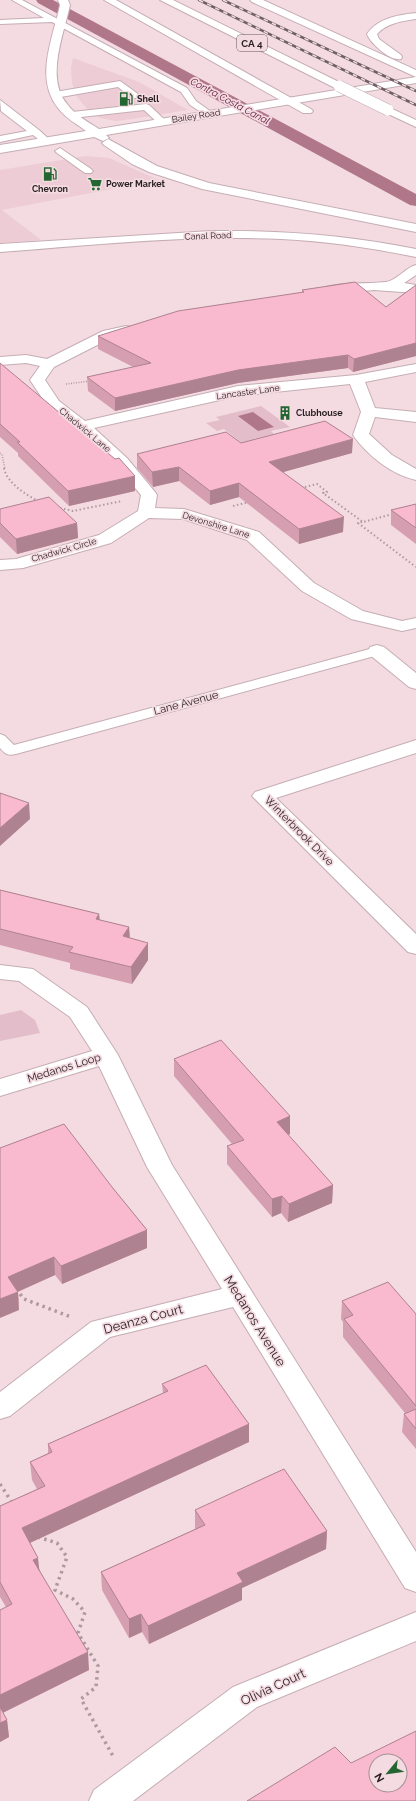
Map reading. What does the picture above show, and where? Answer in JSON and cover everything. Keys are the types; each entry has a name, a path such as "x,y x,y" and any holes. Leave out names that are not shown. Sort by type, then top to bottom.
{"main road":[{"path":"109,0 307,111"},
{"name":"CA 4","path":"165,0 339,86 388,104 416,124"},
{"path":"255,0 414,73"},
{"path":"64,3 59,22 51,72 55,95 61,105 72,115 96,132 108,143 136,161 174,177 242,194 416,228"},
{"path":"414,73 374,40 372,34 376,28 384,23 416,16"},
{"name":"Bailey Road","path":"0,149 287,101 414,73"},
{"path":"350,104 388,104"},
{"path":"286,114 321,109"},
{"path":"94,146 124,141"},
{"path":"45,154 80,148"},
{"name":"Canal Road","path":"0,248 237,235 282,235 325,239 416,253"},
{"path":"392,285 416,269"},
{"path":"319,292 356,286 392,285 416,288"},
{"path":"42,385 37,380 49,364 108,334 140,327"},
{"path":"0,360 26,359 49,364"},
{"name":"Lancaster Lane","path":"82,426 238,391 356,379 416,368"},
{"path":"356,379 369,412 360,435 374,450 406,472 416,475"},
{"name":"Chadwick Lane","path":"42,385 53,404 82,426 121,461 149,495"},
{"path":"369,412 416,417"},
{"path":"146,512 149,495"},
{"name":"Devonshire Lane","path":"146,512 184,514 253,536 308,587 357,615 409,625"},
{"name":"Chadwick Circle","path":"0,565 17,564 105,539 146,512"},
{"path":"377,651 416,683"},
{"name":"Winterbrook Drive","path":"416,746 262,796 416,947"},
{"name":"Medanos Loop","path":"0,972 25,974 79,1012 106,1055 0,1088"},
{"name":"Medanos Avenue","path":"106,1055 160,1167 416,1579"},
{"name":"Deanza Court","path":"0,1408 101,1329 239,1295"},
{"name":"Olivia Court","path":"117,1793 245,1697 416,1626"}],"lane":[{"path":"16,0 184,90 193,103 210,114"},
{"path":"0,22 59,22"},
{"path":"55,95 120,84 162,122"},
{"path":"0,104 4,109 46,141"},
{"path":"72,115 146,106"},
{"path":"0,138 36,132"},
{"path":"60,151 88,171"},
{"name":"Lane Avenue","path":"0,739 11,751 377,651"}],"path":[{"path":"42,385 96,380"},
{"path":"0,453 2,455 6,476 28,496 40,502"},
{"path":"299,489 317,484 327,492 323,493 363,522"},
{"path":"59,508 73,511 149,495"},
{"path":"194,517 254,501"},
{"path":"393,514 358,523 416,567"},
{"path":"13,1285 24,1299 101,1329"},
{"path":"0,1484 17,1510"},
{"path":"34,1536 57,1543 67,1557 55,1590 73,1599 85,1612 78,1632 98,1666 96,1687 81,1699 117,1793"}],"shaded area":[{"path":"73,58 139,82 188,110 116,121 100,118 89,111 77,97 72,83 71,68"},
{"path":"86,156 109,158 159,180 2,210 41,240 0,243 0,170"},
{"path":"261,406 290,427 271,431 274,434 254,439 256,441 243,444 224,429 217,431 206,423 220,420 216,417"},
{"path":"253,412 274,427 258,431 238,416"},
{"path":"21,1010 35,1020 40,1033 0,1041 0,1015"}],"building":[{"path":"355,282 386,307 416,285 416,343 354,359 348,355 238,370 115,398 87,377 151,363 98,336 178,311 304,292 302,290"},
{"path":"0,363 115,459 119,458 135,476 68,491 17,442 20,442 0,424"},
{"path":"325,421 353,439 269,462 344,517 299,529 239,483 210,491 179,467 152,472 137,454 226,432 241,443"},
{"path":"49,497 77,523 16,539 0,523 0,509"},
{"path":"416,504 416,528 391,510"},
{"path":"0,793 29,803 0,828"},
{"path":"0,890 99,914 96,919 129,927 123,936 148,943 131,967 69,952 73,947 0,929"},
{"path":"221,1040 290,1116 277,1122 333,1185 289,1204 282,1196 272,1199 227,1146 244,1140 174,1059"},
{"path":"64,1124 147,1230 61,1266 54,1257 8,1277 18,1292 0,1299 0,1148"},
{"path":"388,1282 416,1314 416,1406 344,1319 353,1315 342,1301"},
{"path":"206,1365 249,1424 22,1528 38,1558 33,1560 88,1652 0,1695 0,1610 12,1604 0,1582 0,1506 45,1486 30,1462 52,1452 48,1444 168,1391 162,1384"},
{"path":"416,1409 416,1429 404,1414"},
{"path":"284,1469 327,1531 237,1573 243,1582 148,1626 141,1614 129,1619 101,1572 205,1525 195,1510"},
{"path":"0,1707 7,1720 0,1723"},
{"path":"416,1731 416,1801 247,1801 335,1747 351,1763 368,1755 368,1793 408,1793 408,1753 371,1753"}],"waterway":[{"name":"Contra Costa Canal","path":"43,0 416,201"}],"railway":[{"path":"199,0 416,105"},
{"path":"223,0 416,91"}],"place":[{"name":"Shell","path":"126,99"},
{"name":"Chevron","path":"50,174"},
{"name":"Power Market","path":"95,184"},
{"name":"Clubhouse","path":"285,413"}]}
